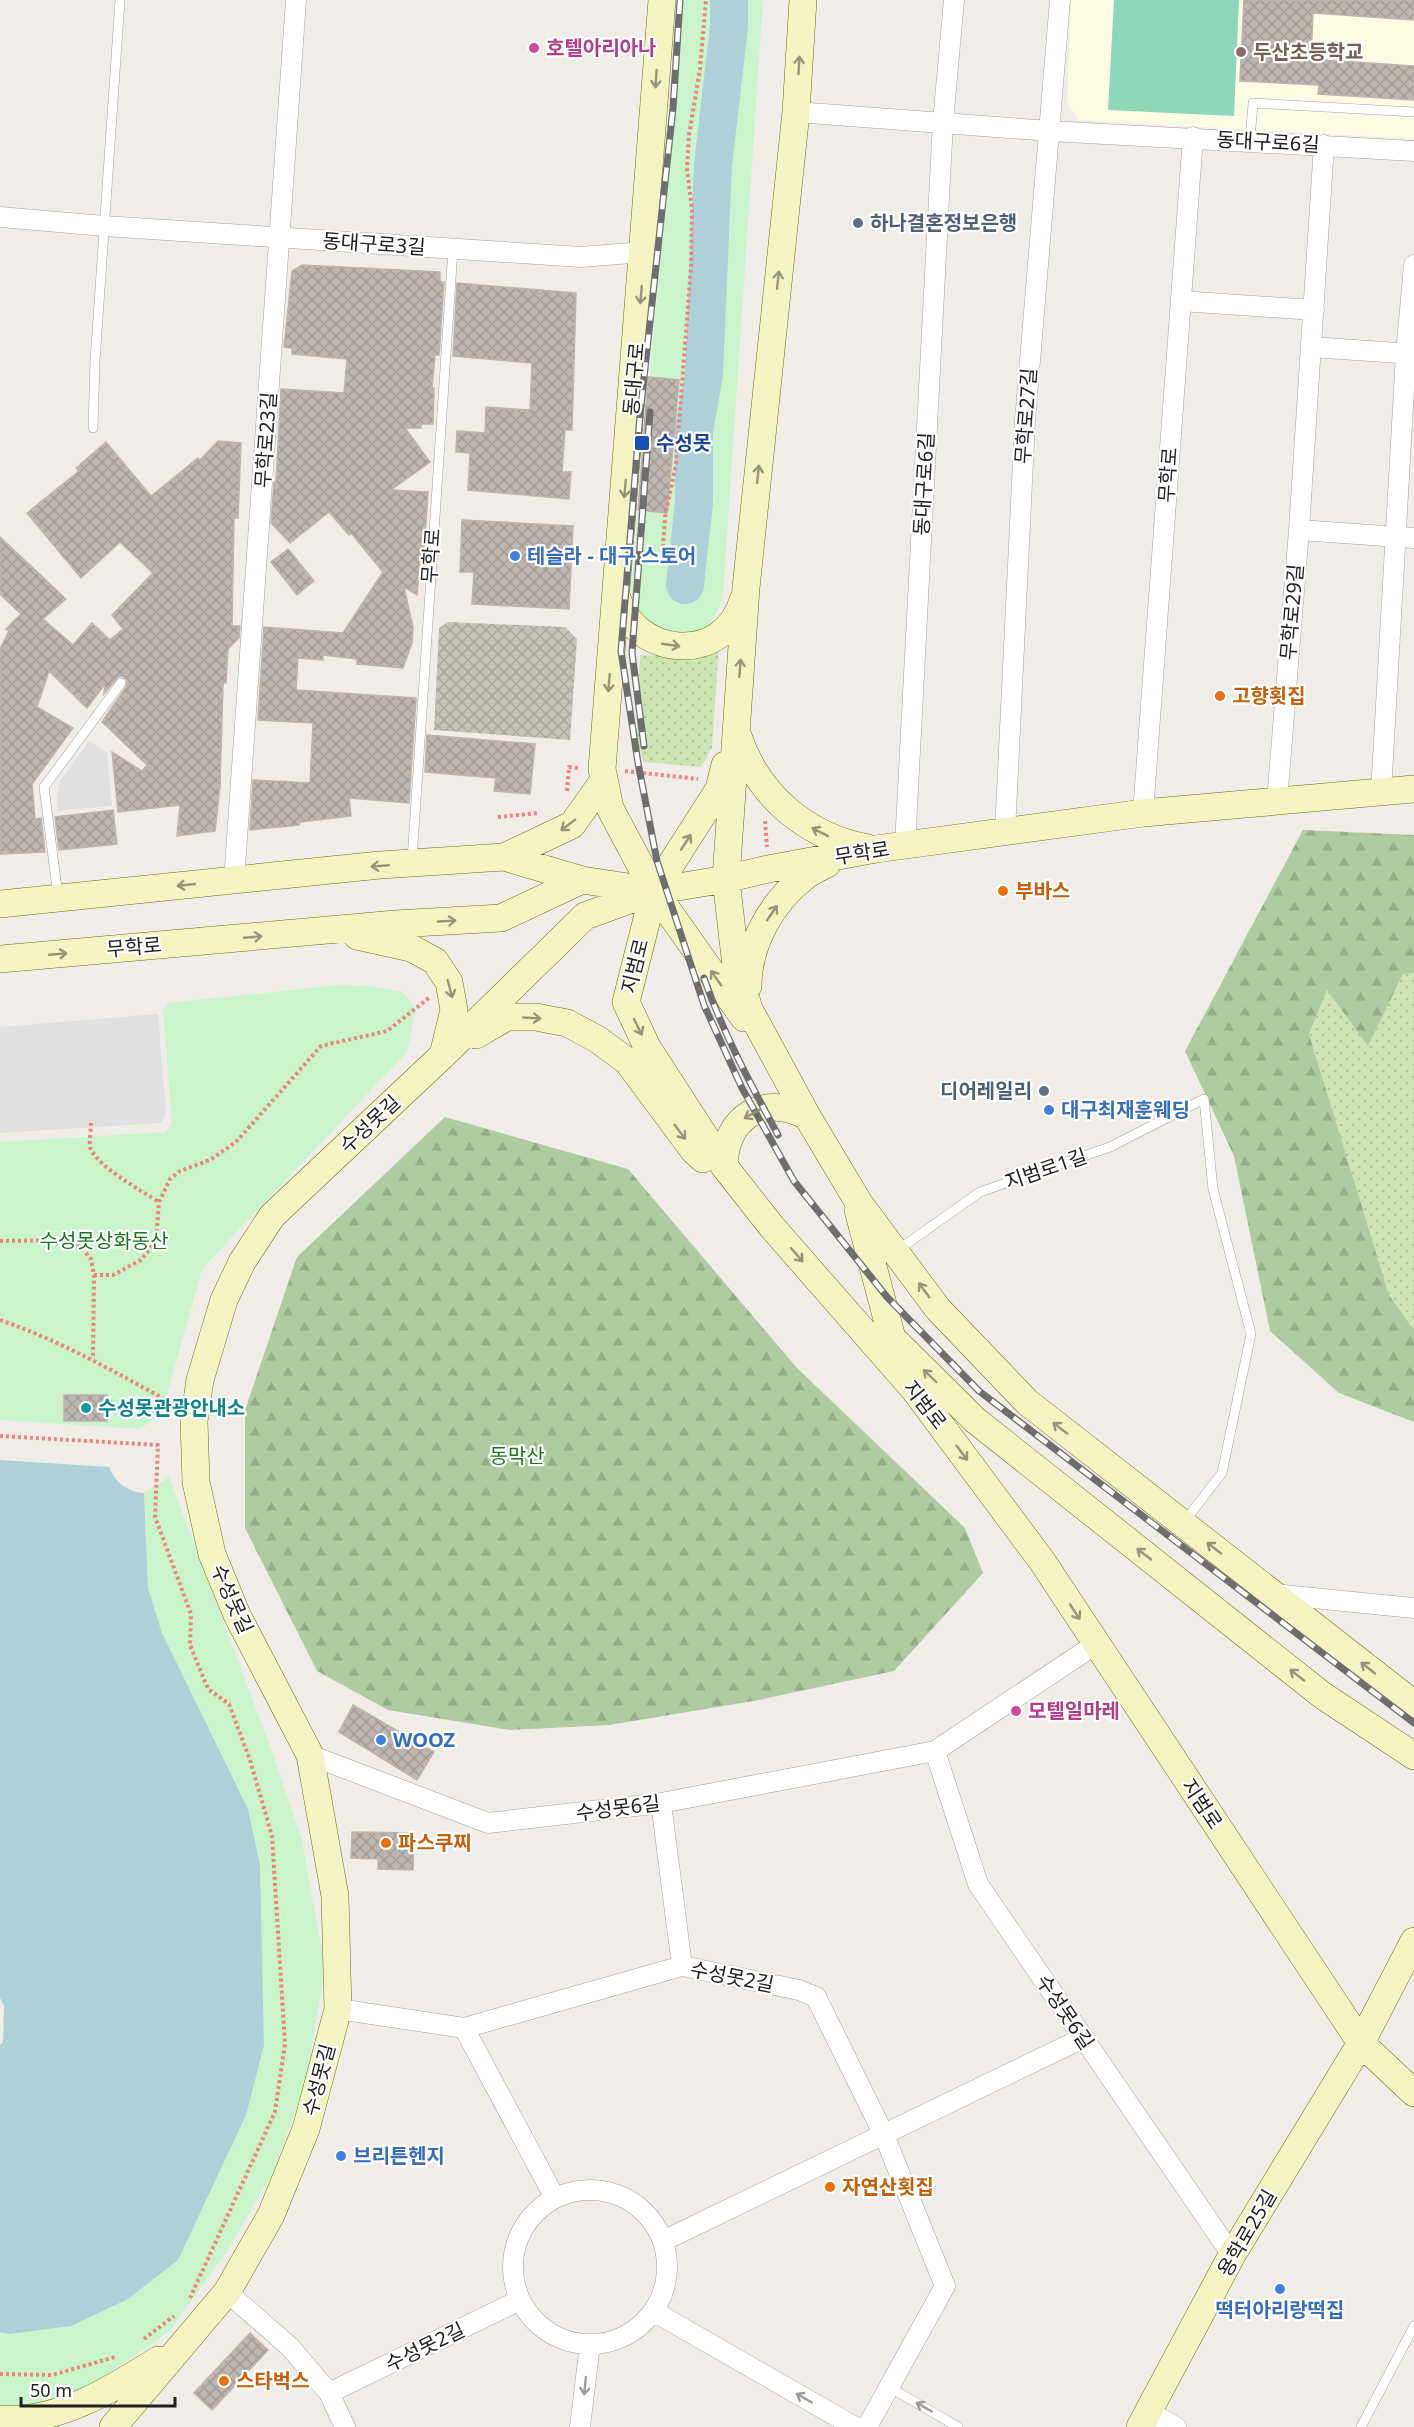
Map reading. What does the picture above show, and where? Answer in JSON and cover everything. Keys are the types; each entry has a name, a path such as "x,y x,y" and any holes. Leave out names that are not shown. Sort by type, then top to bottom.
{"main road":[{"name":"동대구로","path":"654,891 610,808 602,768 662,0"},
{"path":"803,0 796,112 746,588 726,879 736,966 749,1009 807,1116 853,1192 938,1309 1027,1402 1414,1704"},
{"path":"616,595 622,612 640,633 664,645 683,646 709,640 724,629 740,607 746,588"},
{"path":"735,726 752,769 780,805 801,822 825,835 850,844 876,849"},
{"name":"지범로","path":"735,726 719,789 654,891 626,1002 647,1047 724,1166 772,1227 914,1388 1042,1561 1361,2043 1414,2093"},
{"path":"504,858 572,825 604,780"},
{"name":"무학로","path":"0,904 412,863 504,858 582,880 654,891 876,849 1143,813 1414,789"},
{"path":"749,1009 748,982 752,956 760,931 774,909 803,877 841,856"},
{"name":"무학로","path":"0,959 330,930 501,918 582,880"},
{"path":"654,891 786,1077"},
{"name":"수성못길","path":"113,2427 227,2292 271,2215 306,2129 338,2009 335,1896 310,1755 237,1615 212,1554 196,1482 195,1421 200,1380 224,1300 242,1262 272,1216 442,1056 585,916 654,891"},
{"path":"330,930 411,948 435,961 449,982 454,1010 442,1056"},
{"path":"442,1056 507,1017 536,1017 567,1023 597,1039 627,1061 694,1150 772,1227"},
{"path":"724,1166 724,1150 729,1136 738,1123 750,1114 764,1108 779,1107 794,1109 807,1116"},
{"path":"853,1192 892,1338 975,1420 1322,1695 1414,1756"},
{"name":"용학로25길","path":"1144,2419 1232,2255 1361,2043 1414,1941"},
{"path":"0,2419 21,2420 62,2411 105,2392 182,2344"}],"street":[{"name":"무학로23길","path":"234,880 296,0"},
{"name":"동대구로6길","path":"905,846 943,122 954,0"},
{"name":"무학로27길","path":"1005,832 1025,421 1060,0"},
{"name":"동대구로6길","path":"796,112 1050,131 1193,137 1414,151"},
{"name":"무학로","path":"1143,813 1193,137"},
{"name":"무학로29길","path":"1277,801 1299,530 1324,145"},
{"name":"동대구로3길","path":"0,217 104,226 580,257 644,252"},
{"path":"1381,793 1405,538 1414,265"},
{"path":"1181,301 1314,310"},
{"path":"1311,347 1410,354"},
{"path":"1299,530 1405,538"},
{"path":"1272,1594 1414,1608"},
{"name":"수성못6길","path":"310,1755 488,1823 661,1803 935,1751 1096,1644"},
{"name":"수성못6길","path":"935,1751 978,1884 1232,2255"},
{"path":"661,1803 682,1966"},
{"name":"수성못2길","path":"338,2009 464,2028 682,1966 799,1990 816,1997 884,2135 945,2286 867,2427"},
{"path":"464,2028 555,2198"},
{"path":"663,2241 1083,2038"},
{"path":"580,2190 606,2191 630,2201 650,2218 663,2241 668,2265 664,2289 653,2311 636,2329 614,2340 590,2344 565,2340 543,2328 520,2300 513,2262 519,2236 534,2214 555,2198 580,2190"},
{"path":"227,2292 290,2347 329,2394 345,2427"},
{"name":"수성못2길","path":"329,2394 520,2300"},
{"path":"653,2311 855,2427"},
{"path":"580,2427 590,2344"},
{"path":"1144,2419 1176,2427"}],"lane":[{"path":"93,428 95,361 120,0"},
{"path":"1250,141 1252,103 1414,112"},
{"name":"무학로","path":"412,863 453,249"},
{"path":"58,898 44,787 121,683"},
{"name":"지범로1길","path":"896,1252 980,1192 1110,1147 1204,1099 1213,1189 1251,1334 1222,1473 1183,1524"},
{"path":"1361,2427 1414,2326"},
{"path":"889,2387 958,2427"}],"path":[{"path":"663,547 665,517 677,453 690,267 692,210 687,168 689,135 704,33 706,0"},
{"path":"567,793 569,767"},
{"path":"498,817 547,813"},
{"path":"94,1275 113,1275 141,1260 156,1240 159,1202 170,1179 180,1171 210,1160 236,1142 321,1046 387,1031 430,997"},
{"path":"91,1123 90,1148 98,1159 118,1177 159,1202"},
{"path":"0,1241 65,1240 82,1248 91,1259 94,1275 93,1359"},
{"path":"0,1320 37,1333 93,1359 164,1399"},
{"path":"0,1436 158,1445 155,1517 191,1614 190,1645 208,1689 229,1704 250,1760 272,1836 285,2044 274,2112 186,2307"},
{"path":"143,2341 177,2314"},
{"path":"0,2374 52,2375 125,2354"}],"shaded area":[{"name":"두산초등학교","path":"1071,0 1414,0 1414,139 1078,120 1067,103"},
{"path":"448,622 565,627 577,639 570,740 434,730 439,628"},
{"path":"89,741 107,753 112,806 58,811 60,781"},
{"path":"158,1014 166,1113 161,1123 0,1133 0,1027"}],"green space":[{"path":"683,0 763,0 723,595 716,613 707,626 700,631 684,635 663,632 648,624 636,611 631,592"},
{"path":"1114,0 1239,0 1234,116 1108,110"},
{"path":"719,645 712,748 701,767 643,762 637,737 640,655 697,657"},
{"path":"1303,830 1414,835 1414,973 1403,974 1368,1046 1327,990 1309,1034 1389,1295 1414,1330 1414,1422 1339,1393 1270,1331 1234,1156 1185,1051"},
{"path":"1414,973 1414,1330 1389,1295 1309,1034 1327,990 1368,1045 1403,974"},
{"name":"수성못상화동산","path":"339,985 372,986 402,992 414,1006 407,1052 202,1269 162,1413 140,1429 0,1420 0,1142 165,1132 172,1124 163,1010 169,1003"},
{"name":"동막산","path":"445,1117 628,1169 797,1368 965,1528 983,1573 894,1671 759,1700 609,1725 510,1730 388,1710 317,1671 245,1528 245,1410 297,1257"},
{"path":"169,1477 273,1754 302,1840 325,1969 305,2087 271,2176 226,2253 169,2332 96,2382 49,2404 0,2410 0,2332 9,2334 264,2045 260,1864 248,1809 162,1633 148,1588 144,1493"}],"water":[{"path":"0,1460 109,1467 123,1486 144,1493 148,1588 162,1633 248,1809 260,1864 264,2045 246,2115 178,2260 128,2299 71,2326 9,2334 0,2332 0,2045 3,2042 4,2006 0,1998"}],"building":[{"path":"1244,0 1414,0 1414,20 1313,13 1311,59 1414,66 1414,100 1318,94 1319,85 1240,81"},
{"path":"302,265 440,272 440,282 444,282 439,355 435,355 432,388 434,388 433,424 421,424 421,428 405,428 430,462 391,490 428,492 424,550 421,550 417,595 404,587 413,627 412,643 403,668 357,664 357,659 323,655 323,660 298,658 296,690 416,698 409,803 349,798 351,816 250,830 253,780 310,783 313,723 258,720 264,627 343,633 383,572 351,533 349,535 329,512 290,543 271,523 274,482 276,482 281,389 344,393 347,359 292,354 292,348 284,347 292,271"},
{"path":"457,283 576,293 572,430 565,430 562,472 571,472 569,499 468,490 470,453 456,452 457,431 485,433 486,407 530,410 532,363 453,356"},
{"path":"648,377 679,380 667,513 638,510"},
{"path":"218,441 241,443 238,518 234,518 232,626 240,626 239,638 228,649 226,683 223,683 220,786 215,831 177,836 180,805 118,812 112,752 142,771 147,765 102,722 126,687 127,680 122,676 118,677 104,694 105,684 87,708 49,671 37,707 73,728 32,784 35,819 41,818 45,852 0,854 0,649 9,631 6,629 21,614 0,594 0,537 66,599 43,619 73,645 92,623 110,640 123,629 112,615 153,573 120,542 81,578 27,513 79,471 76,468 106,442 151,496 198,458 200,460"},
{"path":"462,520 573,526 569,609 472,604 474,572 460,572"},
{"path":"288,549 314,581 297,595 271,562"},
{"path":"427,735 535,744 530,794 494,791 496,778 425,772"},
{"path":"113,810 117,844 59,850 55,817"},
{"name":"수성못관광안내소","path":"64,1395 107,1395 107,1421 64,1421"},
{"path":"353,1705 434,1752 417,1780 339,1732"},
{"path":"352,1832 414,1833 413,1870 378,1869 378,1859 351,1858"},
{"path":"250,2333 268,2350 212,2410 194,2393"}],"waterway":[{"path":"685,585 694,502 694,431 704,374 713,165 729,26 729,0"}],"railway":[{"path":"680,0 673,108 640,415 621,651 638,763 657,861 704,1005 742,1088 794,1181 887,1297 979,1391 1414,1723"},
{"path":"644,746 632,653 650,412"},
{"path":"704,978 729,1039 778,1135"}],"place":[{"name":"호텔아리아나","path":"534,48"},
{"name":"두산초등학교","path":"1241,52"},
{"name":"하나결혼정보은행","path":"858,223"},
{"name":"수성못","path":"642,443"},
{"name":"테슬라 - 대구 스토어","path":"515,556"},
{"name":"고향횟집","path":"1220,696"},
{"name":"부바스","path":"1003,891"},
{"name":"디어레일리","path":"1044,1091"},
{"name":"대구최재훈웨딩","path":"1049,1110"},
{"name":"수성못관광안내소","path":"86,1408"},
{"name":"모텔일마레","path":"1016,1711"},
{"name":"WOOZ","path":"381,1740"},
{"name":"파스쿠찌","path":"386,1843"},
{"name":"브리튼헨지","path":"341,2156"},
{"name":"자연산횟집","path":"830,2187"},
{"name":"떡터아리랑떡집","path":"1280,2289"},
{"name":"스타벅스","path":"224,2381"}]}
